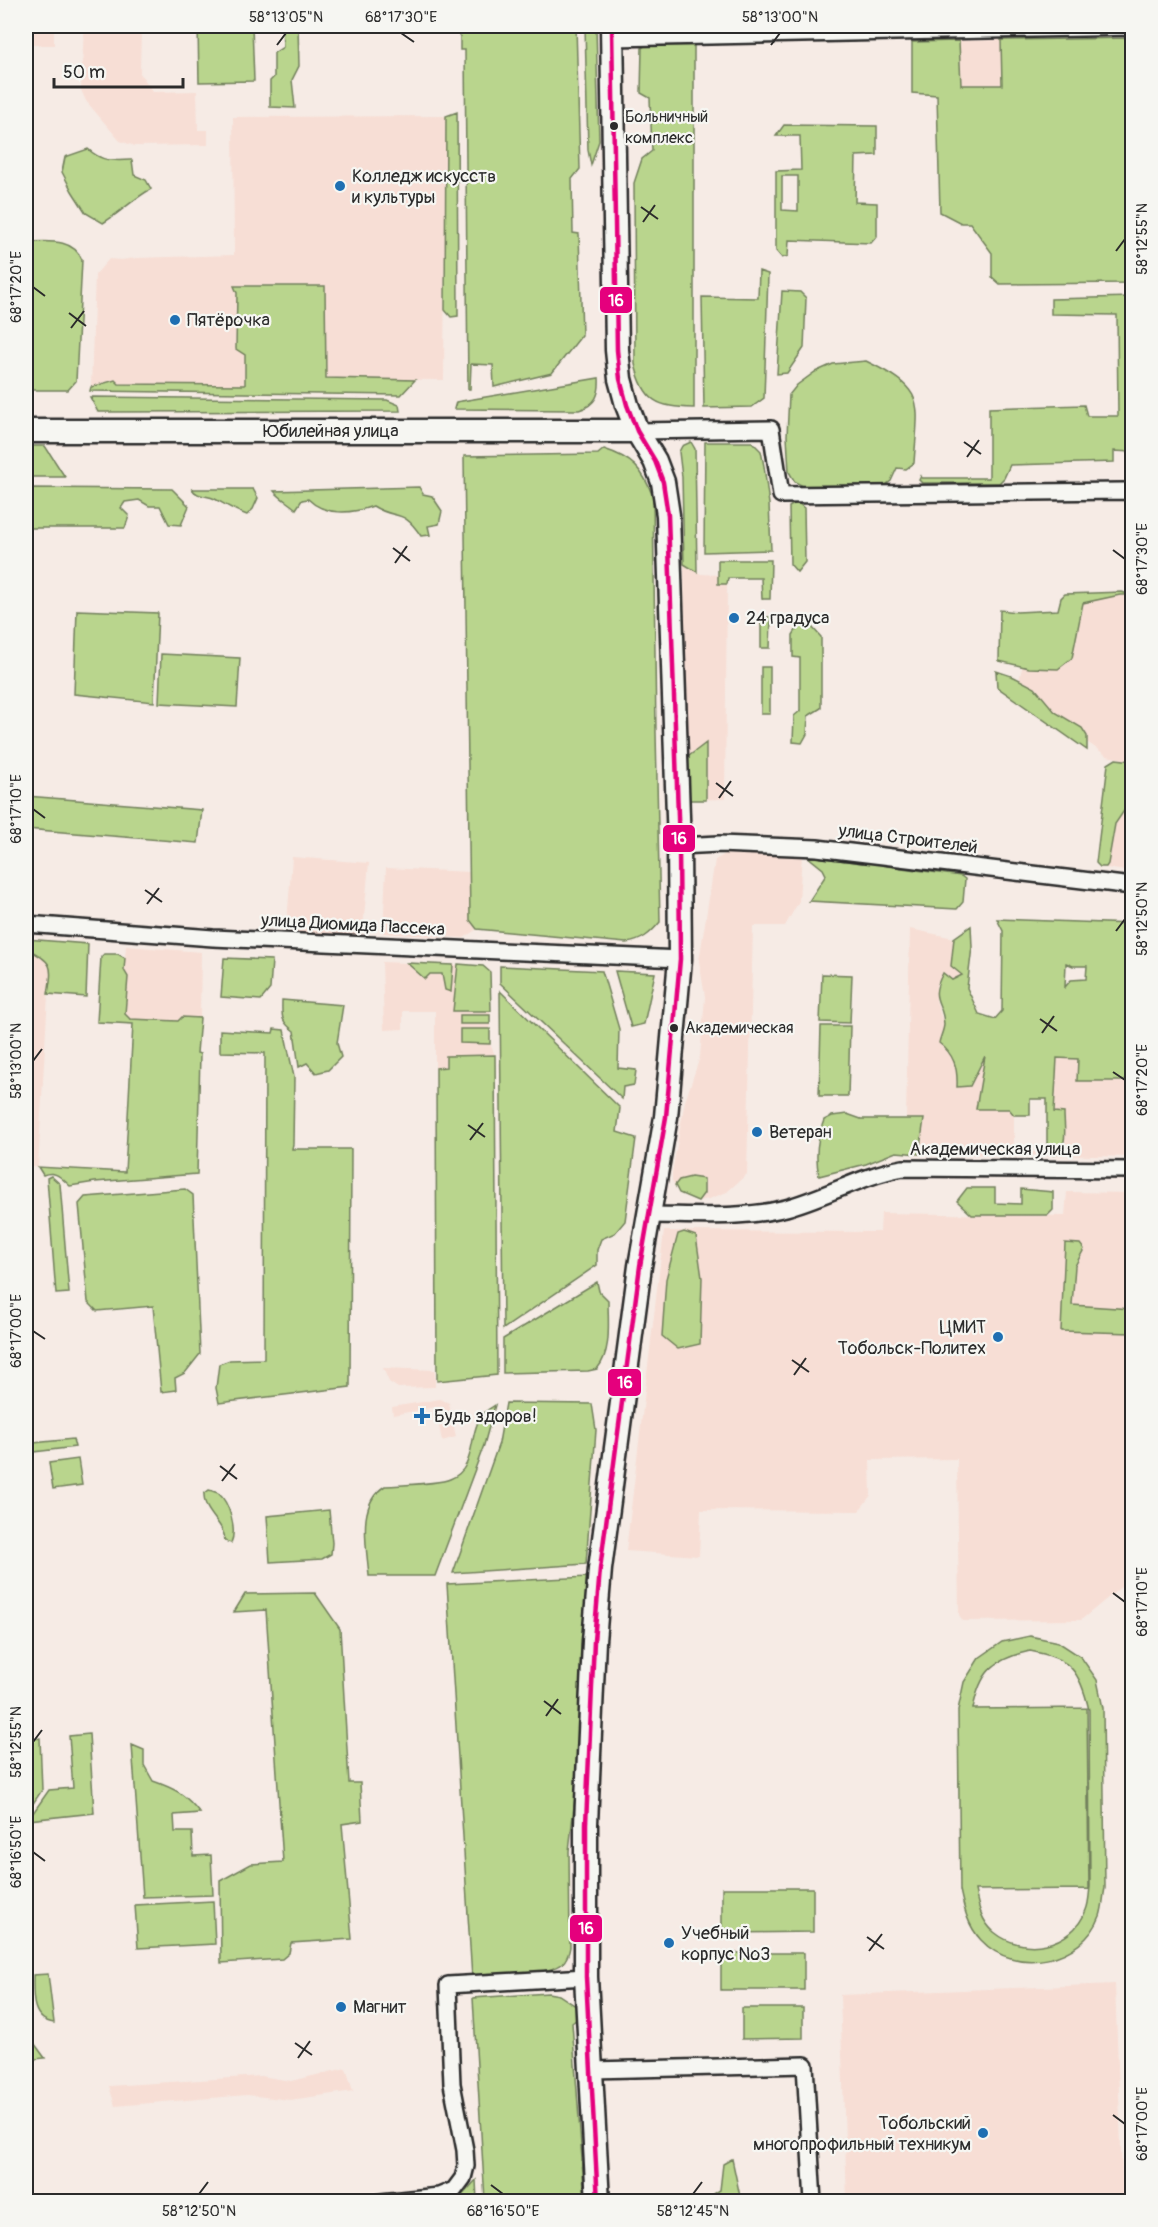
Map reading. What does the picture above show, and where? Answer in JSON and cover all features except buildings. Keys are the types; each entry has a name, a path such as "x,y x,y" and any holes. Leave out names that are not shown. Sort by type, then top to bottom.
{"main road":[{"path":"598,2202 586,1977 586,1824 589,1725 599,1579 640,1266 666,1117 674,1050 680,959 679,846 668,515 663,482 655,460 637,431 620,379 616,350 612,32"},
{"name":"Юбилейная улица","path":"26,430 637,431"}],"street":[{"path":"612,32 1132,27"},
{"path":"637,431 771,429 781,495 1124,491 1132,494"},
{"name":"улица Строителей","path":"679,846 720,844 817,848 1132,886"},
{"name":"улица Диомида Пассека","path":"26,924 213,938 680,959"},
{"name":"Академическая улица","path":"649,1215 768,1212 805,1202 879,1173 903,1168 1132,1170"},
{"path":"381,2202 439,2196 454,2190 463,2178 466,2166 465,2150 452,2084 448,1985 586,1977"},
{"path":"592,2070 805,2065 813,2202"}],"shaded area":[{"path":"26,26 54,26 54,45 26,45"},
{"path":"84,26 118,26 123,29 141,30 140,73 153,92 197,91 198,130 208,130 208,145 135,146 120,141 86,101 81,90"},
{"path":"1001,40 1002,85 961,85 959,41"},
{"name":"Колледж искусств и культуры","path":"446,116 444,380 326,379 234,287 237,293 245,355 245,385 118,384 114,380 91,387 95,275 109,259 234,255 233,117"},
{"path":"684,564 701,574 718,575 718,584 727,584 725,799 686,800"},
{"path":"1132,595 1132,761 1107,756 1016,692 1033,625 1069,604"},
{"path":"1132,799 1132,872 1100,867 1106,867 1108,864 1115,824"},
{"path":"732,850 802,854 799,901 785,926 753,926 747,1174 727,1192 698,1201 679,1193 672,1180 672,1173 685,1101 700,1057 705,997 699,961 715,860"},
{"path":"292,857 369,863 362,939 286,935"},
{"path":"386,868 470,872 470,920 477,929 464,938 383,933"},
{"path":"910,929 954,938 951,966 963,975 952,980 943,974 936,986 936,1000 944,1025 939,1043 950,1051 958,1070 957,1087 986,1053 1009,1109 1014,1115 1014,1152 1047,1152 1050,1155 919,1154 923,1120 906,1119"},
{"path":"26,939 88,944 86,997 48,995 38,1167 26,1165"},
{"path":"126,946 201,952 200,1018 182,1017 178,1021 130,1019 125,1014 128,977 124,970"},
{"path":"382,962 483,966 490,972 490,1044 495,1055 446,1056 446,1067 435,1068 435,1011 403,1011 403,1029 384,1030"},
{"path":"1057,1058 1078,1059 1077,1080 1132,1067 1132,1157 1054,1155 1064,1146 1064,1114 1054,1113"},
{"path":"1067,1192 1132,1193 1132,1578 1081,1620 963,1621 959,1615 957,1459 870,1460 871,1495 859,1511 701,1510 699,1556 626,1551 664,1231 880,1232 881,1213 1065,1216"},
{"path":"383,1368 435,1370 435,1387 398,1388 389,1382"},
{"path":"440,1399 449,1403 456,1437 442,1441 435,1407 393,1415 392,1407"},
{"name":"Тобольский многопрофильный техникум","path":"1115,1984 1123,2201 847,2201 840,1995"},
{"path":"346,2068 353,2091 290,2100 247,2095 115,2106 109,2086 261,2076 291,2081"}],"green space":[{"path":"198,26 252,26 254,81 199,82"},
{"path":"282,26 298,26 299,66 292,80 295,108 270,107 270,81 274,77 274,53 283,47"},
{"path":"460,26 576,26 580,169 572,179 573,233 579,234 582,335 552,373 494,387 493,365 471,364 470,389 468,389 465,50 460,50"},
{"path":"585,26 596,26 599,141 591,165 588,150"},
{"path":"1132,38 1132,283 1000,284 992,277 992,253 970,223 961,223 940,212 937,95 912,93 912,42 959,41 961,85 1002,85 1001,40"},
{"path":"694,41 694,408 670,406 654,400 643,387 635,364 634,183 642,159 652,151 650,98 641,93 642,48 648,44"},
{"path":"457,112 458,316 451,317 445,310 446,116"},
{"path":"784,125 877,126 877,155 856,156 855,202 877,203 877,236 871,243 789,240 788,256 782,258 776,251 776,171 801,170 800,136 776,136","holes":["782,176 798,176 798,211 782,210"]},
{"path":"88,149 108,160 132,160 134,175 146,180 151,189 103,223 86,213 62,172 65,157"},
{"path":"26,242 66,244 78,253 82,260 76,381 68,390 26,390 26,334 32,334 32,296 26,296"},
{"path":"759,271 768,274 764,398 752,407 704,408 702,297 758,298"},
{"path":"234,286 325,286 326,378 415,380 401,395 90,391 91,387 115,380 119,384 245,385 245,355 236,349 237,293"},
{"path":"782,291 800,292 806,298 804,348 787,373 777,374"},
{"path":"1132,297 1132,452 1114,451 1114,462 1010,465 999,483 922,483 919,480 921,476 922,478 989,478 989,408 1084,405 1087,416 1118,416 1117,315 1051,314 1051,299"},
{"path":"866,361 900,381 915,400 917,425 914,463 906,469 897,468 891,481 884,486 803,486 795,482 789,472 787,436 789,395 797,385 815,372 833,364"},
{"path":"599,378 596,398 585,408 579,410 454,409 456,402"},
{"path":"90,397 387,400 399,405 400,411 98,412"},
{"path":"691,442 695,449 697,572 684,564 682,477 679,452 682,446"},
{"path":"705,442 752,442 761,451 769,504 771,550 704,552"},
{"path":"26,446 45,446 65,477 26,477"},
{"path":"604,449 622,456 635,466 645,479 653,497 660,922 637,941 626,943 477,929 470,920 464,456 598,454"},
{"path":"419,487 423,494 432,496 442,511 439,524 428,526 430,535 421,536 409,521 373,506 356,511 339,512 322,508 308,499 302,500 296,509 274,491"},
{"path":"26,488 172,489 189,506 181,525 169,524 160,506 149,506 139,500 125,502 121,508 129,516 125,528 26,528"},
{"path":"192,489 253,489 258,498 247,515"},
{"path":"797,502 804,508 805,562 797,572 790,564 789,507"},
{"path":"718,560 771,560 770,599 762,599 761,578 728,578 727,584 718,584"},
{"path":"1122,592 1131,595 1120,595 1083,603 1072,658 1058,669 1029,668 999,661 1000,610 1017,612 1058,610 1061,598 1065,594"},
{"path":"77,610 158,613 154,702 74,694"},
{"path":"761,617 771,617 770,648 761,648"},
{"path":"811,626 821,637 821,708 808,716 807,734 802,743 793,742 794,716 800,711 800,658 793,657 793,635 798,627"},
{"path":"161,654 240,658 237,707 159,703"},
{"path":"761,667 770,667 770,714 761,714"},
{"path":"996,671 1035,688 1055,712 1082,728 1087,736 1087,750 997,687"},
{"path":"706,743 706,800 686,800 685,759"},
{"path":"1116,759 1132,761 1132,799 1115,824 1108,864 1106,867 1100,867 1096,863 1108,764"},
{"path":"26,796 202,810 198,843 26,829"},
{"path":"807,856 862,863 875,861 887,866 961,876 965,879 963,902 957,909 809,901 826,875 823,869"},
{"path":"997,919 1132,924 1128,996 1132,1000 1132,1066 1125,1081 1077,1081 1078,1059 1057,1058 1054,1112 1064,1113 1065,1137 1059,1152 1054,1155 1047,1152 1047,1099 1030,1099 1030,1115 1014,1115 1009,1109 976,1109 985,1056 970,1086 957,1087 954,1062 939,1043 944,1024 936,995 939,982 943,973 952,980 962,975 951,966 954,938 971,926 972,947 967,988 979,1014 995,1019 1002,1011 1003,931","holes":["1066,963 1073,966 1087,966 1086,979 1071,980 1065,987"]},
{"path":"26,939 88,944 86,997 48,994 49,965 42,957 26,948"},
{"path":"104,954 118,954 125,958 124,970 128,977 125,1014 130,1019 178,1021 182,1017 200,1018 197,1053 200,1054 197,1174 70,1186 55,1174 43,1175 38,1167 125,1172 133,1024 97,1022 101,957"},
{"path":"224,958 272,960 270,989 261,1000 221,997"},
{"path":"407,963 453,965 451,992 445,990 442,974 430,974 425,979"},
{"path":"458,964 483,966 490,972 491,1011 453,1011"},
{"path":"500,966 602,971 619,1029 618,1068 636,1070 634,1085 623,1087 622,1099 500,983"},
{"path":"615,971 655,973 644,1024 631,1027"},
{"path":"822,974 852,975 850,1023 820,1022"},
{"path":"500,991 620,1108 617,1132 636,1138 625,1221 615,1233 601,1239 597,1250 597,1265 503,1329"},
{"path":"282,1000 343,1005 337,1043 341,1057 328,1070 316,1073 307,1063 299,1067 294,1031 283,1018"},
{"path":"460,1015 490,1015 490,1024 460,1024"},
{"path":"821,1026 850,1026 848,1096 819,1096"},
{"path":"274,1029 284,1030 294,1077 292,1149 351,1149 350,1387 219,1403 216,1388 219,1364 230,1360 264,1359 265,1053 220,1052 220,1030 273,1033"},
{"path":"460,1029 490,1029 490,1044 460,1043"},
{"path":"495,1055 497,1375 437,1381 436,1068 446,1067 446,1056"},
{"path":"847,1114 861,1119 924,1119 919,1154 896,1152 866,1164 819,1176 817,1148 824,1120 832,1116"},
{"path":"51,1176 60,1184 69,1293 56,1294 47,1178"},
{"path":"691,1177 704,1179 704,1193 698,1201 679,1193 675,1185 679,1180"},
{"path":"967,1188 995,1188 995,1203 1021,1204 1021,1189 1053,1192 1053,1210 1048,1215 972,1215 957,1201"},
{"path":"185,1189 193,1195 200,1354 185,1373 175,1378 176,1390 161,1392 153,1306 97,1311 88,1302 79,1204 85,1197"},
{"path":"684,1232 696,1236 702,1278 700,1344 678,1349 662,1336 666,1279 678,1234"},
{"path":"1065,1243 1080,1244 1084,1249 1075,1266 1072,1305 1132,1309 1132,1333 1061,1331"},
{"path":"597,1282 599,1291 608,1300 608,1327 605,1354 597,1369 503,1373 503,1339"},
{"path":"506,1403 592,1404 596,1430 586,1564 453,1573 499,1443"},
{"path":"495,1405 484,1445 435,1576 369,1576 365,1527 370,1504 376,1494 385,1486 437,1482 459,1474 469,1459 478,1422 484,1413"},
{"path":"73,1439 75,1447 34,1452 30,1448 33,1443"},
{"path":"78,1459 82,1485 53,1489 49,1463"},
{"path":"209,1490 222,1497 229,1510 233,1524 231,1543 225,1541 222,1529 207,1507 204,1494"},
{"path":"329,1510 331,1554 322,1559 270,1562 267,1516"},
{"path":"589,1577 577,1779 569,1851 569,1951 562,1964 545,1971 472,1978 447,1584"},
{"path":"315,1593 340,1629 349,1783 360,1783 362,1821 342,1824 352,1939 291,1943 289,1953 282,1959 221,1963 220,1881 251,1864 283,1862 266,1610 234,1612 245,1594"},
{"path":"1030,1636 1058,1642 1081,1657 1097,1680 1103,1708 1105,1888 1101,1913 1091,1932 1079,1944 1064,1954 1047,1959 1029,1961 1012,1958 995,1951 981,1940 970,1923 960,1890 958,1710 964,1682 979,1658 1002,1642","holes":["1030,1651 1064,1662 1071,1668 1082,1685 1089,1710 1090,1887 1086,1910 1070,1933 1058,1940 1032,1946 1006,1940 994,1932 983,1918 975,1890 1089,1889 1087,1708 973,1709 980,1685 990,1669 1006,1658 1017,1654"]},
{"path":"89,1734 94,1813 28,1820 49,1790 73,1788 69,1736"},
{"path":"40,1738 42,1790 26,1814 26,1740"},
{"path":"132,1745 144,1750 144,1765 153,1781 180,1793 200,1813 174,1815 175,1832 192,1832 193,1856 211,1855 213,1895 143,1897"},
{"path":"722,1888 813,1888 813,1932 722,1933"},
{"path":"213,1901 215,1944 138,1948 135,1905"},
{"path":"721,1953 804,1953 804,1990 721,1990"},
{"path":"48,1974 54,2023 41,2017 34,2005 33,1997 33,1975"},
{"path":"548,1993 559,1995 577,2007 577,2019 572,2023 585,2201 485,2201 473,1998"},
{"path":"742,2008 803,2008 803,2038 742,2039"},
{"path":"26,2032 45,2058 26,2060"},
{"path":"732,2159 741,2201 703,2201 720,2190 723,2164"},
{"path":"476,2180 477,2201 457,2201"}],"transit line":[{"name":"16","path":"598,2202 586,1977 586,1824 594,1641 600,1569 640,1266 666,1117 680,959 679,846 668,515 663,482 655,461 637,431 620,379 617,350 612,26"}],"place":[{"name":"Больничный комплекс","path":"614,126"},
{"name":"Колледж искусств и культуры","path":"340,186"},
{"name":"Пятёрочка","path":"175,320"},
{"name":"24 градуса","path":"734,618"},
{"name":"Академическая","path":"674,1028"},
{"name":"Ветеран","path":"757,1132"},
{"name":"ЦМИТ Тобольск-Политех","path":"998,1337"},
{"name":"Будь здоров!","path":"422,1416"},
{"name":"Учебный корпус №3","path":"669,1943"},
{"name":"Магнит","path":"341,2007"},
{"name":"Тобольский многопрофильный техникум","path":"983,2133"}]}
